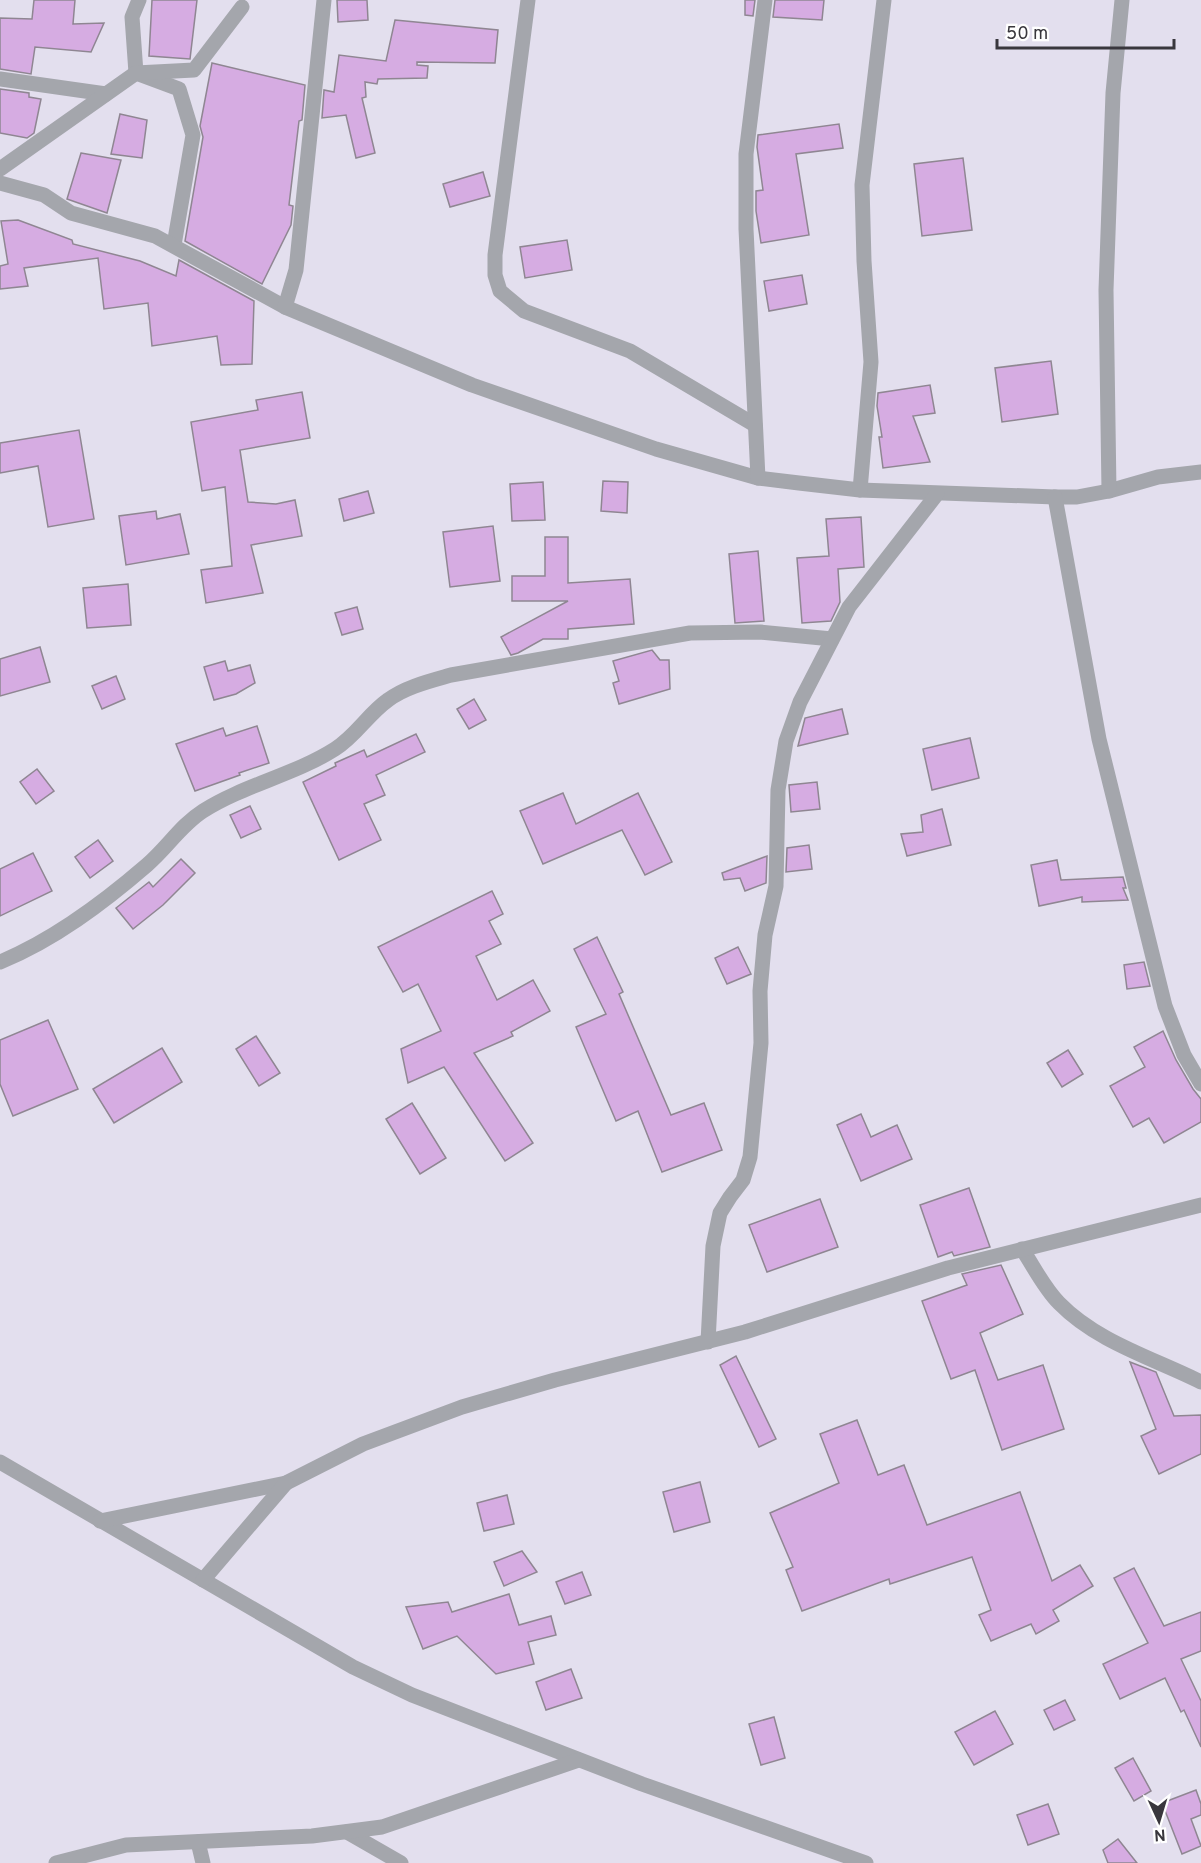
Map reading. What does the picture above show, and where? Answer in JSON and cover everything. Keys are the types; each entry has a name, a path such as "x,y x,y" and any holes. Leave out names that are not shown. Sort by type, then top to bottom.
{"street":[{"path":"285,307 296,270 324,0"},
{"path":"528,0 495,255 495,274 500,291 525,311 630,351 755,425"},
{"path":"758,477 746,229 746,154 765,0"},
{"path":"860,490 871,362 864,261 862,185 884,0"},
{"path":"1109,491 1106,290 1113,93 1122,0"},
{"path":"136,1 132,17 136,74"},
{"path":"0,169 136,74 194,70 242,7"},
{"path":"136,74 178,89 193,135 174,245"},
{"path":"0,79 106,94"},
{"path":"0,183 44,195 70,213 155,236 285,307 471,385 656,449 758,477 860,490 1055,497 1109,491 1158,477 1201,472"},
{"path":"708,1342 713,1246 720,1213 729,1197 744,1180 750,1157 761,1043 761,980 765,935 776,886 778,790 786,741 800,702 849,607 937,494"},
{"path":"1055,497 1099,739 1165,1006 1184,1055 1201,1084"},
{"path":"0,962 45,941 92,908 149,864 177,833 202,812 239,792 319,758 350,738 388,700 417,686 451,675 690,633 760,632 832,639"},
{"path":"100,1521 286,1483 363,1444 462,1407 555,1380 708,1342 948,1268 1201,1205"},
{"path":"1022,1249 1058,1302 1080,1322 1109,1340 1201,1382"},
{"path":"0,1462 381,1681 411,1695 579,1760 866,1863"},
{"path":"203,1580 286,1483"},
{"path":"56,1863 73,1861 126,1845 312,1836 382,1827 579,1760"},
{"path":"347,1832 401,1863"},
{"path":"198,1842 203,1863"}],"building":[{"path":"34,0 75,0 73,24 104,23 91,52 35,47 31,74 0,69 0,18 32,19"},
{"path":"152,0 197,0 190,59 149,56"},
{"path":"337,0 367,0 368,20 338,22"},
{"path":"745,0 755,0 753,16 745,15"},
{"path":"775,0 824,0 822,20 773,17"},
{"path":"395,20 498,30 495,63 417,62 417,65 428,66 427,78 378,79 377,84 365,82 366,97 362,98 375,153 356,158 346,115 322,118 324,90 334,92 339,55 386,61"},
{"path":"212,63 305,85 289,205 293,206 291,225 262,284 185,241 203,137 200,126"},
{"path":"0,89 29,93 29,97 41,99 34,133 27,138 0,133"},
{"path":"120,114 147,120 142,158 111,154"},
{"path":"839,124 843,148 796,154 809,235 761,243 756,211 756,191 763,190 757,147 758,135"},
{"path":"81,153 121,160 107,213 67,199"},
{"path":"963,158 972,230 922,236 914,164"},
{"path":"483,172 490,196 450,207 443,184"},
{"path":"18,220 72,240 73,244 140,261 176,276 179,260 254,301 252,364 221,365 217,336 152,346 148,303 104,309 98,258 24,268 28,286 0,289 0,266 8,264 1,221"},
{"path":"567,240 572,270 525,278 520,247"},
{"path":"802,275 807,304 769,311 764,281"},
{"path":"1051,361 1058,414 1002,422 995,368"},
{"path":"930,385 935,413 913,416 930,462 883,468 879,437 882,437 877,406 878,393"},
{"path":"302,392 310,438 240,450 248,502 276,504 295,500 302,536 251,545 263,593 206,603 201,570 232,566 225,487 202,491 191,422 258,410 256,400"},
{"path":"79,430 94,519 48,527 38,466 0,473 0,443"},
{"path":"603,481 628,482 627,513 601,511"},
{"path":"543,482 545,520 512,521 510,484"},
{"path":"368,491 374,513 344,521 339,499"},
{"path":"156,511 157,519 180,514 189,554 126,565 119,516"},
{"path":"861,517 864,567 838,569 840,602 831,621 802,623 797,558 829,556 826,519"},
{"path":"493,526 500,581 450,587 443,532"},
{"path":"545,537 568,537 568,583 630,579 634,624 568,629 568,639 543,639 511,655 501,637 568,601 512,601 512,576 545,576"},
{"path":"758,551 764,621 735,623 729,554"},
{"path":"128,584 131,625 87,628 83,588"},
{"path":"357,607 363,629 342,635 335,613"},
{"path":"40,647 50,682 0,696 0,659"},
{"path":"652,650 660,660 669,660 670,689 619,704 613,683 619,681 613,661"},
{"path":"225,661 228,671 250,665 255,683 236,694 214,700 204,667"},
{"path":"116,676 125,699 102,709 92,686"},
{"path":"474,699 486,720 469,729 457,709"},
{"path":"842,709 848,734 798,746 805,718"},
{"path":"257,726 269,763 195,791 176,744 223,728 226,736"},
{"path":"416,734 425,752 376,775 385,795 364,804 381,840 339,860 303,782 336,766 335,763 364,750 367,757"},
{"path":"970,738 979,778 932,790 923,749"},
{"path":"37,769 54,791 36,804 20,782"},
{"path":"817,782 820,809 791,812 789,785"},
{"path":"563,793 576,824 638,793 672,862 645,875 622,830 543,864 520,811"},
{"path":"250,806 261,829 241,838 230,815"},
{"path":"942,809 951,845 907,856 901,834 923,832 921,815"},
{"path":"98,840 113,861 90,878 75,857"},
{"path":"809,845 812,869 786,872 787,848"},
{"path":"33,853 52,891 0,916 0,869"},
{"path":"767,856 766,883 745,891 740,878 724,880 722,873"},
{"path":"181,859 195,873 163,905 133,929 116,908 149,882 153,887"},
{"path":"1057,860 1061,880 1123,877 1126,888 1123,888 1128,900 1082,902 1082,897 1039,906 1031,865"},
{"path":"492,891 503,914 489,921 501,944 476,956 497,1000 533,980 550,1011 511,1032 513,1036 474,1053 533,1143 505,1161 444,1067 408,1083 401,1049 441,1031 418,984 403,992 378,947"},
{"path":"597,937 623,992 619,994 671,1115 704,1103 722,1150 662,1172 638,1111 616,1121 576,1027 606,1014 574,949"},
{"path":"738,947 751,974 727,984 715,958"},
{"path":"1144,962 1150,986 1127,989 1124,965"},
{"path":"48,1020 78,1089 13,1116 0,1084 0,1040"},
{"path":"1163,1031 1176,1060 1201,1099 1201,1122 1164,1143 1149,1118 1133,1127 1110,1086 1145,1067 1134,1047"},
{"path":"256,1036 280,1073 259,1086 236,1049"},
{"path":"162,1048 182,1082 114,1123 93,1089"},
{"path":"1068,1050 1083,1074 1062,1087 1047,1063"},
{"path":"412,1103 446,1158 420,1174 386,1119"},
{"path":"861,1114 871,1137 897,1125 912,1159 861,1181 837,1125"},
{"path":"969,1188 990,1247 954,1256 952,1252 938,1257 920,1205"},
{"path":"820,1199 838,1247 767,1272 749,1225"},
{"path":"1001,1265 1023,1314 980,1333 998,1380 1043,1365 1064,1429 1002,1450 975,1370 951,1379 922,1301 967,1285 962,1274"},
{"path":"736,1356 776,1439 759,1447 720,1365"},
{"path":"1130,1362 1156,1372 1174,1416 1201,1415 1201,1454 1159,1474 1141,1436 1156,1429"},
{"path":"857,1420 878,1475 904,1465 927,1525 1020,1492 1052,1581 1080,1565 1093,1586 1053,1610 1059,1621 1036,1634 1031,1624 991,1641 979,1615 991,1610 972,1557 890,1584 889,1579 802,1611 786,1570 793,1567 770,1513 839,1483 820,1434"},
{"path":"700,1482 710,1522 674,1532 663,1492"},
{"path":"507,1495 514,1524 484,1531 477,1503"},
{"path":"522,1551 537,1572 504,1586 494,1562"},
{"path":"1134,1568 1164,1626 1201,1612 1201,1651 1181,1659 1201,1701 1201,1747 1184,1710 1181,1712 1165,1678 1120,1699 1103,1664 1148,1643 1114,1578"},
{"path":"582,1572 591,1595 565,1604 556,1582"},
{"path":"509,1594 519,1625 551,1616 556,1635 528,1642 534,1664 496,1674 457,1636 423,1649 406,1607 448,1602 452,1612"},
{"path":"571,1669 582,1698 546,1710 536,1682"},
{"path":"1065,1700 1075,1720 1054,1730 1044,1710"},
{"path":"995,1711 1013,1744 974,1765 955,1732"},
{"path":"774,1717 785,1758 761,1765 749,1724"},
{"path":"1133,1758 1151,1791 1134,1801 1115,1768"},
{"path":"1196,1790 1201,1804 1201,1815 1191,1819 1201,1846 1182,1854 1162,1803"},
{"path":"1048,1804 1059,1834 1028,1845 1017,1815"},
{"path":"1118,1839 1137,1863 1108,1863 1103,1850"}]}
